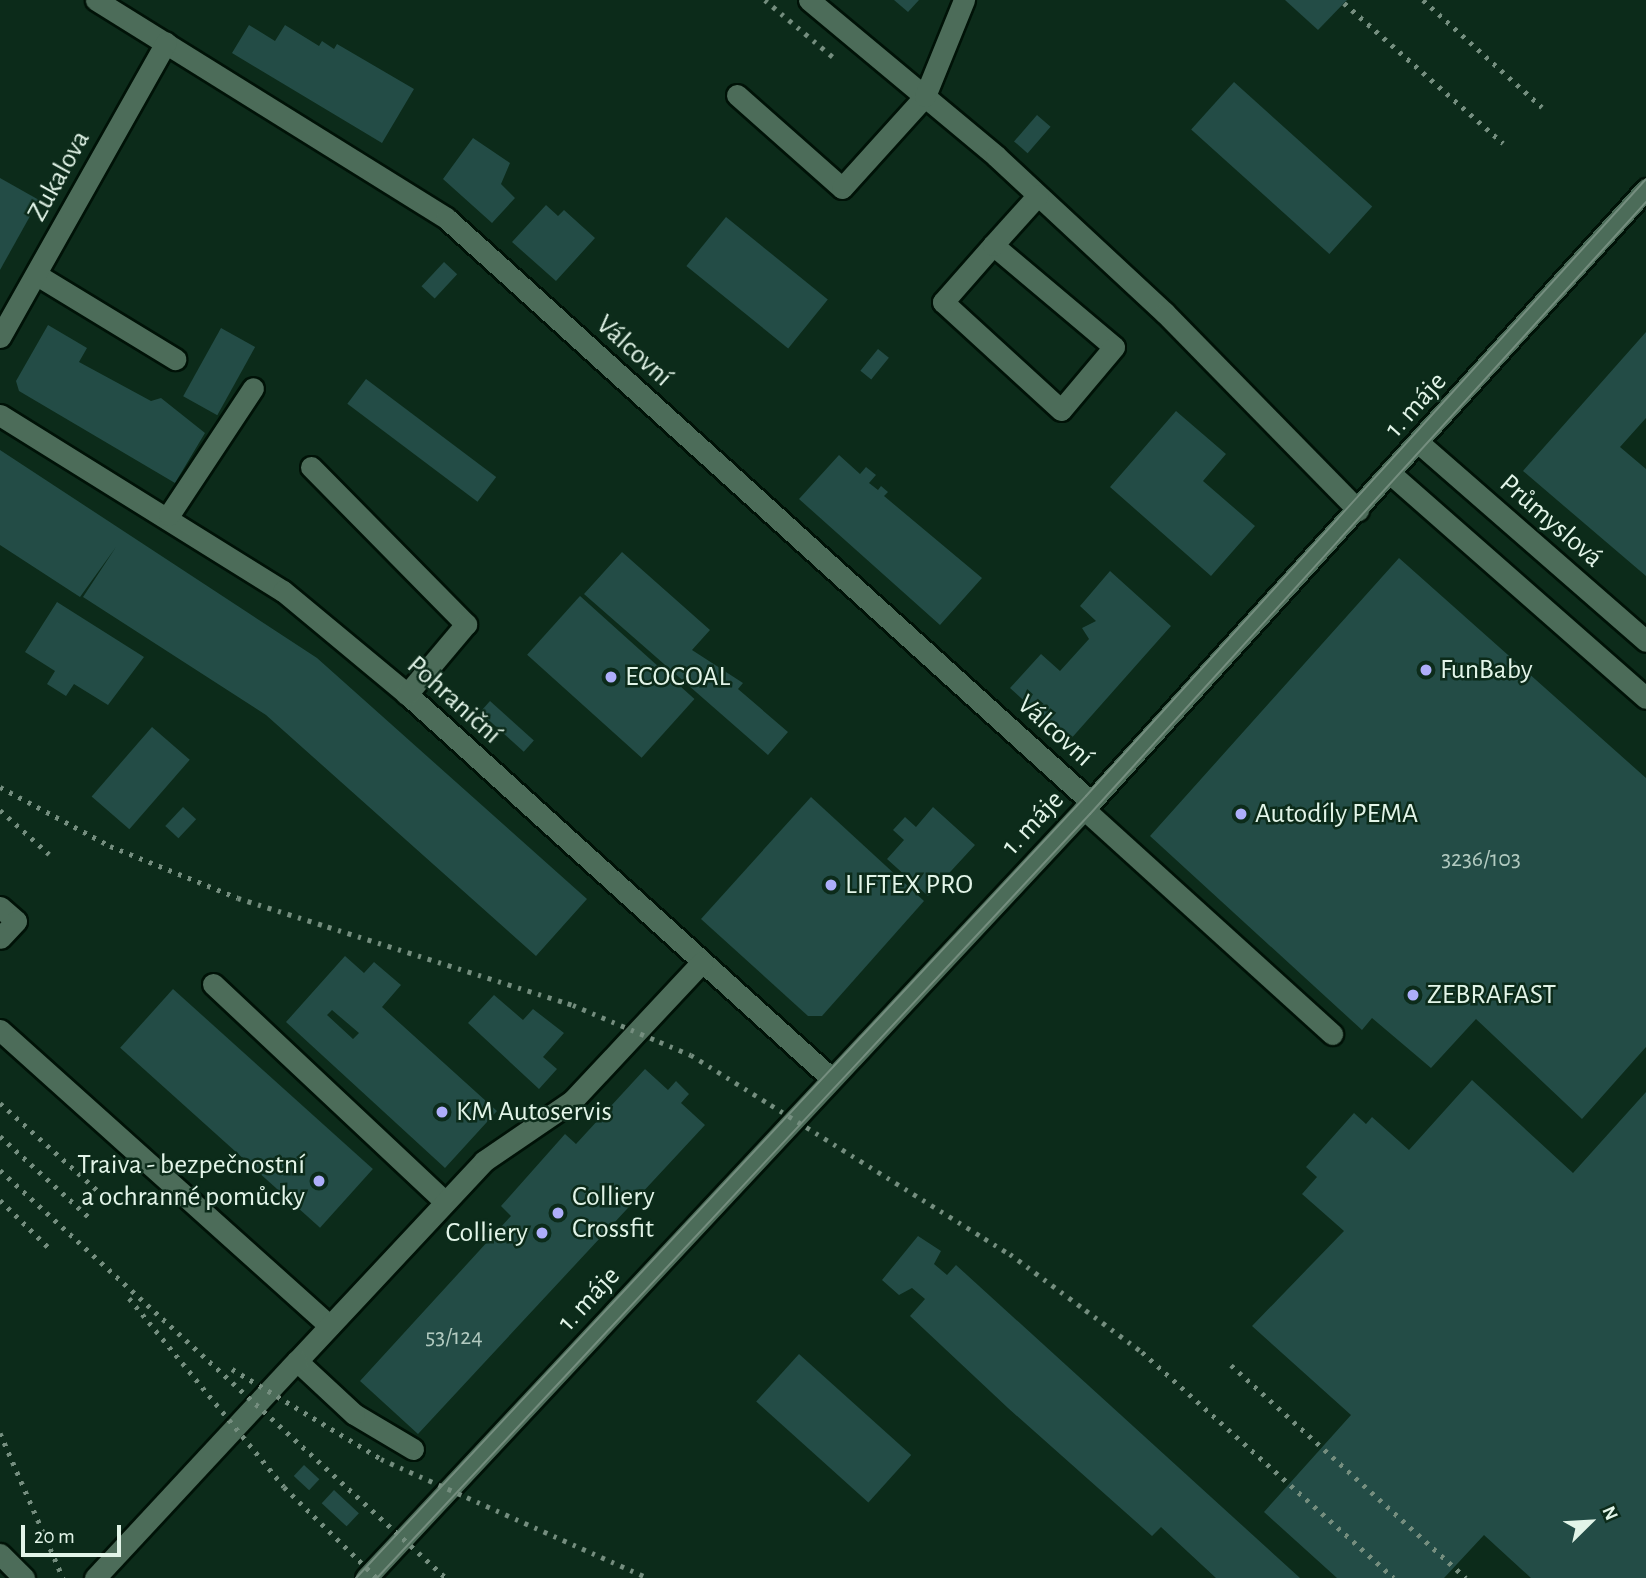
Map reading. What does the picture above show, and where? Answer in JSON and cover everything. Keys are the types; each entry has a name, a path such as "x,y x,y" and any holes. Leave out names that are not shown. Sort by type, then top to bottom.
{"street":[{"name":"Válcovní","path":"96,0 446,218 1088,806 1332,1034"},
{"path":"809,0 925,96 1038,195 1165,313 1358,510"},
{"path":"737,95 842,188 925,96 964,0"},
{"name":"Zukalova","path":"0,337 166,42"},
{"name":"1. máje","path":"366,1578 1088,806 1646,189"},
{"path":"993,245 1114,347 1061,410 943,302 993,245 1038,195"},
{"path":"37,275 175,359"},
{"path":"169,515 253,388"},
{"name":"Pohraniční","path":"0,415 169,515 283,591 407,694 832,1079"},
{"name":"Průmyslová","path":"1419,443 1646,641"},
{"path":"311,467 466,624 407,694"},
{"path":"1391,474 1646,698"},
{"path":"0,907 16,921 0,938"},
{"path":"95,1578 484,1161 572,1101 702,962"},
{"path":"213,984 444,1202"},
{"path":"0,1030 330,1326"},
{"path":"297,1361 354,1414 413,1449"},
{"path":"0,1554 24,1578"}],"building":[{"path":"894,0 919,0 908,12"},
{"path":"1285,0 1347,0 1318,30"},
{"path":"249,25 275,41 285,25 319,46 322,41 334,49 337,44 414,89 382,143 232,53"},
{"path":"1234,82 1372,206 1329,254 1191,130"},
{"path":"1037,115 1051,127 1028,153 1014,141"},
{"path":"473,138 510,163 501,184 515,198 492,223 443,179"},
{"path":"0,178 39,200 0,270"},
{"path":"546,205 558,216 564,210 595,238 556,281 512,242"},
{"path":"726,217 828,299 788,348 686,266"},
{"path":"444,262 457,274 435,298 421,286"},
{"path":"48,325 87,348 79,362 151,401 161,398 205,433 175,483 19,391 16,381"},
{"path":"221,328 255,347 217,415 183,396"},
{"path":"1646,332 1646,418 1620,447 1646,469 1646,576 1523,471"},
{"path":"878,349 889,358 871,380 860,371"},
{"path":"366,379 496,477 478,502 347,404"},
{"path":"1176,411 1226,454 1203,481 1255,526 1211,576 1110,487"},
{"path":"0,450 317,658 587,899 536,956 266,715 83,597 116,547 80,597 0,545"},
{"path":"839,455 860,474 866,467 876,475 869,483 878,490 881,486 888,492 884,496 982,578 940,625 799,499"},
{"path":"622,552 710,630 692,650 743,683 738,689 788,732 768,755 584,594"},
{"path":"1399,558 1646,778 1646,1047 1582,1119 1476,1019 1431,1068 1372,1018 1362,1030 1150,836"},
{"path":"1110,571 1171,626 1069,741 1010,688 1041,654 1060,671 1089,639 1082,628 1096,621 1080,606"},
{"name":"ECOCOAL","path":"580,596 694,699 642,758 527,655"},
{"path":"57,602 144,657 108,705 74,684 66,696 47,684 55,671 25,652"},
{"path":"490,701 534,740 524,752 480,712"},
{"path":"152,727 190,760 129,829 92,796"},
{"path":"811,797 924,901 822,1016 808,1016 701,919"},
{"path":"183,807 196,819 178,838 165,826"},
{"path":"933,807 975,845 928,896 887,859 904,840 893,830 905,817 916,827"},
{"path":"345,956 364,973 374,962 401,985 382,1007 497,1111 445,1168 286,1022","holes":["332,1010 359,1033 353,1039 327,1015"]},
{"path":"173,989 373,1169 320,1228 120,1048"},
{"path":"494,995 523,1020 533,1009 564,1033 543,1057 557,1069 539,1089 468,1023"},
{"path":"645,1069 668,1090 676,1081 689,1094 681,1103 705,1125 418,1434 360,1381 511,1216 501,1206 565,1134 576,1144"},
{"path":"1472,1080 1573,1173 1646,1092 1646,1578 1531,1578 1484,1535 1444,1578 1337,1578 1264,1512 1351,1415 1252,1326 1344,1231 1302,1194 1317,1177 1306,1167 1354,1113 1366,1124 1372,1117 1409,1150"},
{"path":"918,1236 941,1251 934,1264 947,1275 956,1265 1300,1578 1216,1578 1161,1527 1152,1536 1008,1408 910,1316 925,1299 912,1288 899,1295 882,1280"},
{"path":"799,1354 911,1455 868,1503 756,1402"},
{"path":"304,1465 319,1479 309,1490 294,1476"},
{"path":"334,1490 359,1513 347,1526 322,1503"}],"tram line":[{"path":"356,1578 1086,796 1646,179"},
{"path":"377,1578 1090,814 1646,202"}],"railway":[{"path":"765,0 833,57"},
{"path":"1423,0 1542,107"},
{"path":"1344,3 1503,143"},
{"path":"0,787 110,846 238,898 573,1005 691,1055 1010,1254 1142,1352 1394,1578"},
{"path":"0,810 49,854"},
{"path":"0,1103 107,1199"},
{"path":"0,1136 92,1220"},
{"path":"0,1170 446,1578"},
{"path":"0,1200 48,1247"},
{"path":"129,1298 284,1487 377,1578"},
{"path":"1231,1365 1466,1578"},
{"path":"232,1369 381,1459 648,1578"},
{"path":"0,1433 63,1578"}],"place":[{"name":"FunBaby","path":"1426,670"},
{"name":"ECOCOAL","path":"611,677"},
{"name":"Autodíly PEMA","path":"1241,814"},
{"name":"LIFTEX PRO","path":"831,885"},
{"name":"ZEBRAFAST","path":"1413,995"},
{"name":"KM Autoservis","path":"442,1112"},
{"name":"Traiva - bezpečnostní a ochranné pomůcky","path":"319,1181"},
{"name":"Colliery Crossfit","path":"558,1213"},
{"name":"Colliery","path":"542,1233"}]}
